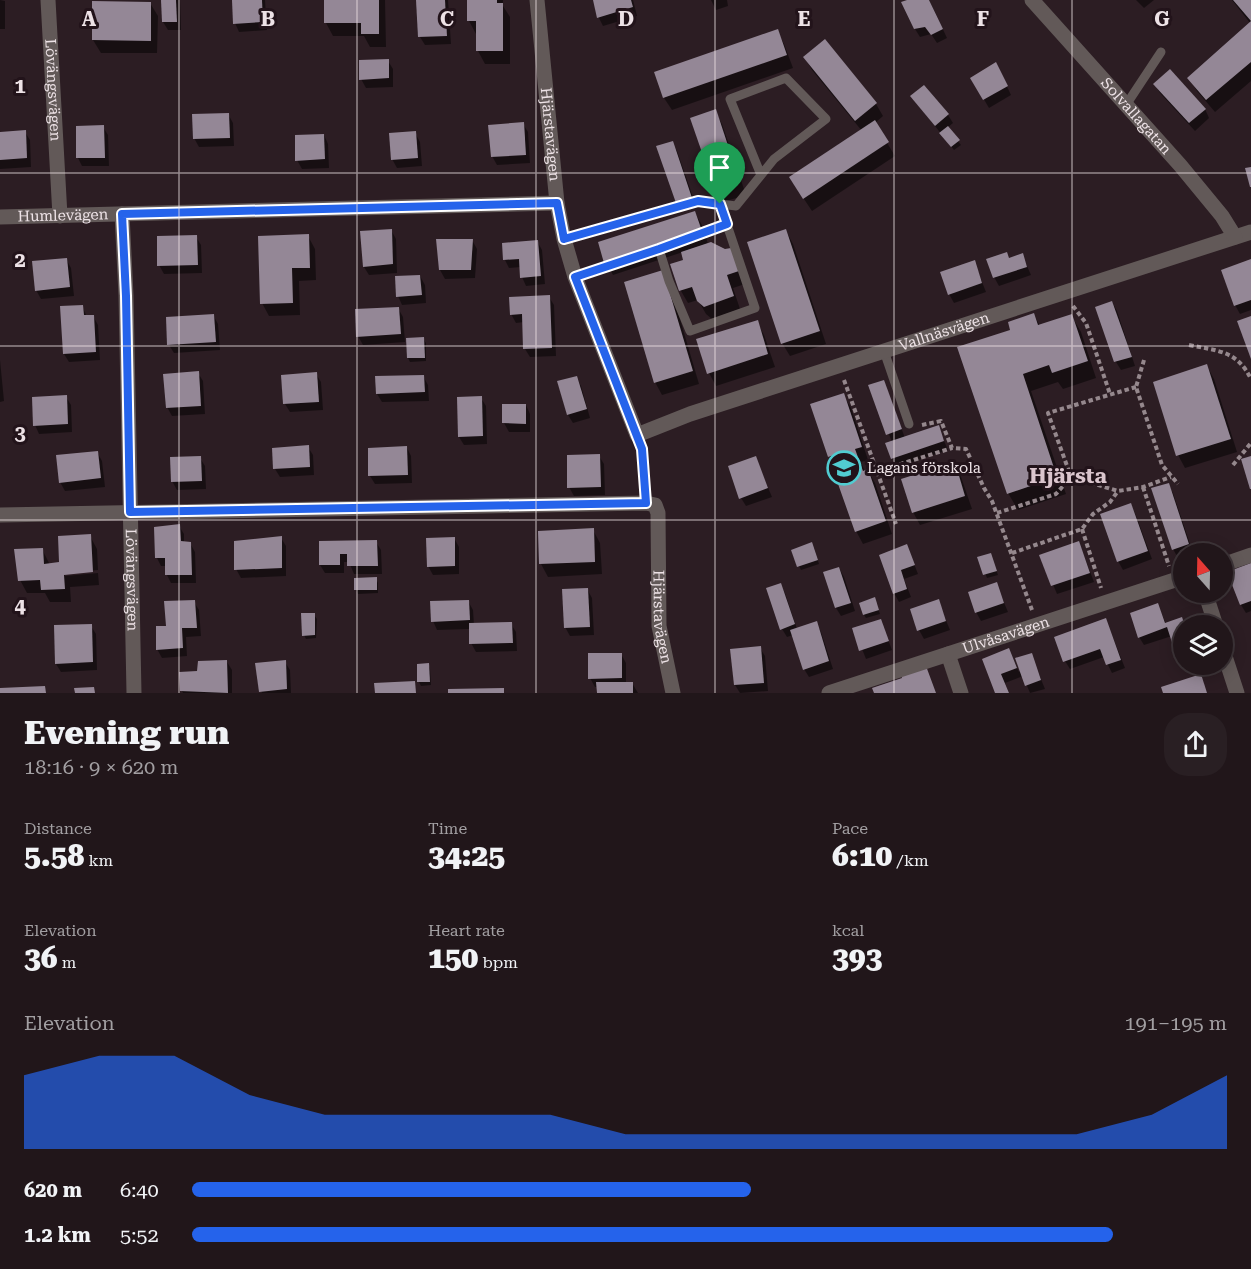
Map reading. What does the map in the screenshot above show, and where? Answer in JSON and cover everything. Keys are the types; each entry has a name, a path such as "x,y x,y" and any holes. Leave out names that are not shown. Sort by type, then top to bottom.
{"street":[{"name":"Lövängsvägen","path":"48,0 60,216"},
{"name":"Hjärstavägen","path":"537,0 557,203 564,239 575,277 637,435"},
{"name":"Solvallagatan","path":"1032,0 1222,216 1235,237"},
{"name":"Humlevägen","path":"0,217 557,203"},
{"name":"Lövängsvägen","path":"122,214 126,296 134,693"},
{"name":"Vallnäsvägen","path":"637,435 690,414 1251,232"},
{"name":"Hjärstavägen","path":"651,504 658,513 659,626 673,693"},
{"path":"0,514 651,504"},
{"path":"1233,561 1251,555"},
{"name":"Ulvåsavägen","path":"829,693 1173,581"},
{"path":"948,654 961,693"},
{"path":"1231,675 1237,693"}],"lane":[{"path":"1126,105 1161,52"},
{"path":"564,239 698,201 736,206 774,159 826,119 786,78 730,99 761,175"},
{"path":"659,249 669,281 690,331 755,308 720,204"},
{"path":"575,277 727,224"},
{"path":"884,351 909,424"}],"path":[{"path":"1067,292 1072,306 1086,323 1110,394"},
{"path":"1189,345 1228,353 1246,368 1251,379"},
{"path":"1144,360 1136,387 1162,465 1178,484"},
{"path":"838,366 896,524"},
{"path":"1071,477 1048,413 1136,387"},
{"path":"909,424 923,425 942,420 952,448"},
{"path":"637,435 642,449 651,504"},
{"path":"1233,465 1251,443"},
{"path":"878,471 952,448 966,449 997,513 1037,625"},
{"path":"1071,477 1118,491 1143,487 1171,477"},
{"path":"997,513 1056,494 1071,477"},
{"path":"1143,487 1173,564"},
{"path":"1012,553 1082,529 1093,514 1110,502 1118,491"},
{"path":"1082,529 1106,602"}],"building":[{"path":"161,0 176,0 177,22 162,22"},
{"path":"232,0 262,0 263,22 233,24"},
{"path":"324,0 379,0 379,34 361,34 361,23 324,23"},
{"path":"416,0 445,0 447,36 418,37"},
{"path":"467,0 497,0 497,3 503,3 503,51 476,51 476,21 467,21"},
{"path":"593,0 631,0 633,7 597,18"},
{"path":"929,0 943,29 931,35 925,27 914,29 901,2"},
{"path":"1233,0 1251,0 1251,21"},
{"path":"92,1 151,2 151,41 92,40"},
{"path":"1251,21 1251,62 1206,100 1187,78"},
{"path":"778,29 787,55 663,98 654,72"},
{"path":"825,39 877,103 855,121 803,57"},
{"path":"389,59 389,78 359,80 359,60"},
{"path":"996,62 1008,86 983,100 970,78"},
{"path":"1170,69 1206,109 1189,123 1153,84"},
{"path":"924,85 949,114 935,126 910,96"},
{"path":"716,109 740,182 715,190 690,118"},
{"path":"229,113 230,138 193,139 192,114"},
{"path":"875,120 889,142 803,199 789,177"},
{"path":"524,122 526,155 491,157 488,125"},
{"path":"104,125 105,158 76,158 76,126"},
{"path":"948,126 960,140 951,147 939,133"},
{"path":"26,130 27,158 0,160 0,132"},
{"path":"416,131 418,158 391,160 389,133"},
{"path":"324,134 325,159 295,161 295,135"},
{"path":"673,141 692,198 676,203 656,146"},
{"path":"1251,167 1251,187 1250,187 1245,168"},
{"path":"695,211 702,231 604,263 598,242"},
{"path":"392,229 393,264 363,267 360,231"},
{"path":"786,229 820,331 781,344 747,242"},
{"path":"309,234 310,268 292,268 293,303 260,304 258,236"},
{"path":"197,235 198,265 157,266 157,236"},
{"path":"436,239 473,239 471,270 439,270"},
{"path":"538,240 541,276 520,278 519,259 503,260 502,243"},
{"path":"711,242 725,249 731,248 739,271 727,275 734,296 704,307 697,301 692,287 679,291 670,264 683,260 681,252"},
{"path":"1007,252 1009,258 1023,253 1027,267 993,278 986,259"},
{"path":"67,258 70,287 35,291 32,261"},
{"path":"1251,259 1251,300 1234,306 1221,270"},
{"path":"975,260 982,283 948,295 940,272"},
{"path":"663,270 693,371 654,383 624,282"},
{"path":"420,275 422,295 396,297 395,276"},
{"path":"550,295 552,348 523,349 522,314 510,315 509,297"},
{"path":"1112,301 1132,357 1114,362 1095,307"},
{"path":"83,305 84,315 94,315 96,352 63,354 60,306"},
{"path":"399,307 401,334 356,337 355,309"},
{"path":"1034,313 1038,325 1072,314 1088,361 1052,373 1049,365 1023,374 1057,477 1007,494 957,347 1010,330 1008,322"},
{"path":"214,314 216,342 167,345 166,317"},
{"path":"1251,316 1251,359 1237,321"},
{"path":"758,320 768,354 707,374 696,339"},
{"path":"424,337 425,358 407,358 406,338"},
{"path":"1207,364 1231,439 1176,456 1153,382"},
{"path":"199,371 201,406 166,408 163,374"},
{"path":"317,372 319,402 283,404 281,375"},
{"path":"424,375 425,392 376,394 375,376"},
{"path":"577,376 587,409 567,415 557,381"},
{"path":"884,380 902,429 886,435 868,385"},
{"path":"844,393 862,447 855,449 863,471 868,469 886,521 855,532 837,481 851,476 843,452 828,457 810,404"},
{"path":"67,395 68,424 33,426 32,397"},
{"path":"482,396 483,436 458,437 457,397"},
{"path":"502,404 526,404 526,424 502,423"},
{"path":"939,425 944,441 891,459 885,443"},
{"path":"309,445 310,467 273,469 272,448"},
{"path":"407,446 408,475 368,476 368,448"},
{"path":"98,451 101,478 59,483 56,455"},
{"path":"600,454 601,487 567,488 567,455"},
{"path":"201,456 202,481 171,482 170,457"},
{"path":"756,456 768,488 739,499 728,466"},
{"path":"1251,456 1251,489 1250,489 1241,459"},
{"path":"955,462 965,496 912,513 901,479"},
{"path":"1169,483 1189,543 1173,543 1172,550 1151,488"},
{"path":"1131,503 1148,551 1117,562 1100,514"},
{"path":"180,524 181,541 191,542 192,575 165,575 165,558 155,558 154,527"},
{"path":"594,528 595,562 539,564 538,531"},
{"path":"91,534 93,572 64,575 65,589 41,590 40,580 18,581 14,549 43,548 44,564 59,562 58,536"},
{"path":"282,536 282,568 234,570 234,541"},
{"path":"455,537 455,566 427,567 426,538"},
{"path":"377,540 378,566 347,566 347,554 340,554 340,565 319,565 319,541"},
{"path":"1079,541 1090,573 1051,586 1039,555"},
{"path":"812,542 818,560 797,567 791,550"},
{"path":"907,544 915,565 901,570 907,589 893,594 879,555"},
{"path":"991,553 997,571 983,575 977,557"},
{"path":"1251,563 1251,601 1240,605 1233,587 1233,570"},
{"path":"839,567 851,603 835,608 823,572"},
{"path":"377,577 377,590 354,590 354,578"},
{"path":"997,582 1004,603 975,613 968,592"},
{"path":"781,583 795,624 780,630 766,588"},
{"path":"588,588 590,627 564,628 562,589"},
{"path":"875,597 879,610 863,615 859,603"},
{"path":"939,599 946,621 917,631 910,609"},
{"path":"195,600 197,628 182,628 183,648 156,650 156,626 166,626 164,601"},
{"path":"469,600 470,620 431,622 430,601"},
{"path":"1158,603 1165,623 1173,620 1173,646 1167,627 1138,638 1130,613"},
{"path":"301,613 315,613 315,635 302,636"},
{"path":"1106,618 1121,660 1106,665 1100,649 1063,662 1054,637"},
{"path":"881,619 889,641 859,651 852,628"},
{"path":"817,621 829,661 803,670 790,630"},
{"path":"512,622 513,643 469,644 469,623"},
{"path":"92,624 93,662 55,664 54,625"},
{"path":"761,646 764,683 734,685 730,649"},
{"path":"1009,648 1017,668 1001,674 1009,693 995,693 982,659"},
{"path":"588,653 622,653 622,678 588,679"},
{"path":"1032,653 1041,680 1025,686 1015,658"},
{"path":"227,660 228,693 180,691 179,672 197,671 198,661"},
{"path":"286,660 287,689 259,692 255,663"},
{"path":"429,663 430,682 417,682 417,664"},
{"path":"926,666 936,693 874,693 872,688 902,678 901,674"},
{"path":"1201,675 1207,693 1163,693 1161,687"},
{"path":"415,681 416,693 375,693 374,683"},
{"path":"596,682 633,682 633,693 597,693"},
{"path":"45,686 46,693 0,693 0,688"},
{"path":"94,687 95,693 75,693 74,688"},
{"path":"504,688 504,693 448,693 448,689"}],"place":[{"name":"Lagans förskola","path":"844,468"}],"district":[{"name":"Hjärsta","path":"1068,476"}],"route":[{"path":"698,201 720,204 727,224 575,277 642,449 646,503 130,512 122,214 557,203 564,239 698,201"}]}
